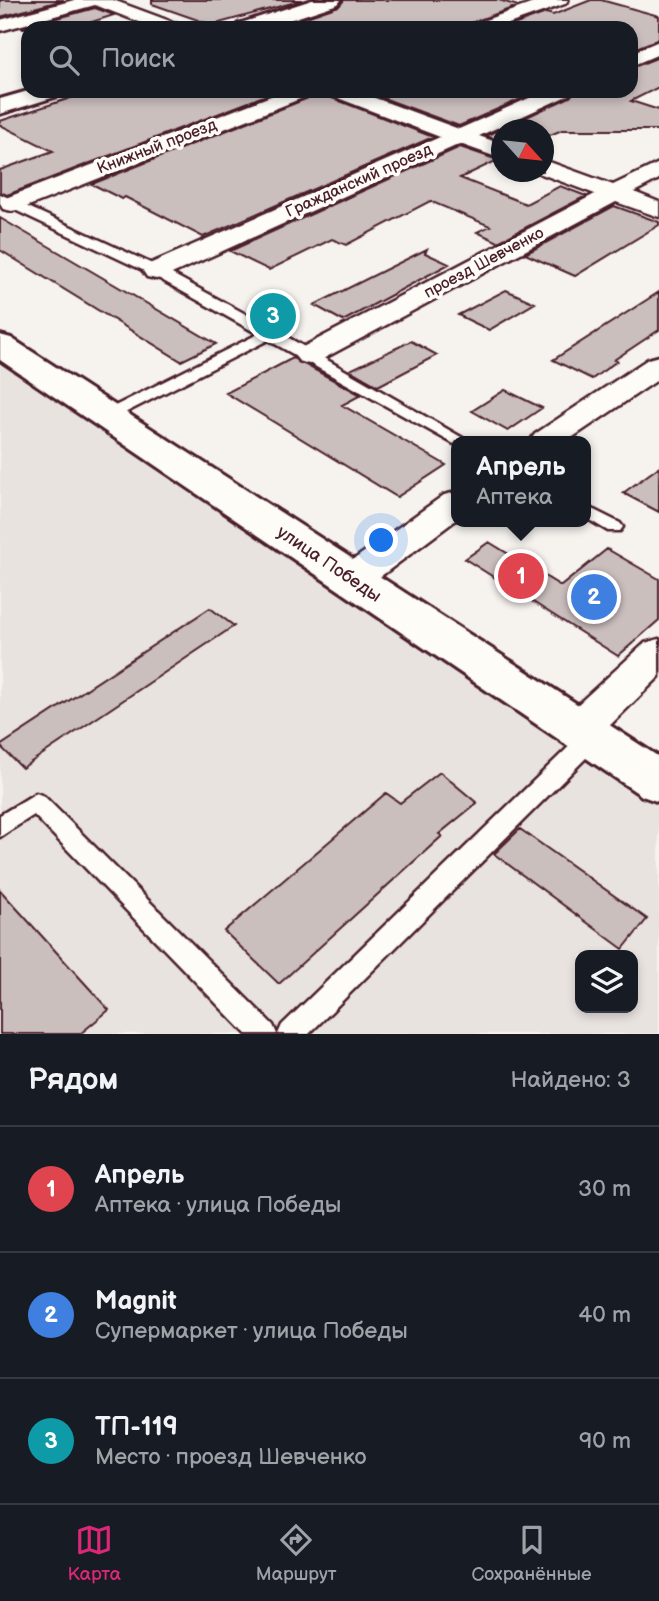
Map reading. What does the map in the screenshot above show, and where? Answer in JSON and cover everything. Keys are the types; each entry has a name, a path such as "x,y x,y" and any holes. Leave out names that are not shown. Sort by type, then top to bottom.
{"main road":[{"path":"267,21 331,0"},
{"path":"0,107 28,98"},
{"name":"улица Победы","path":"0,345 659,782"}],"street":[{"path":"0,26 96,0 153,21"},
{"path":"500,21 559,0"},
{"path":"638,57 659,47"},
{"name":"Книжный проезд","path":"6,201 284,98"},
{"path":"356,98 491,148"},
{"name":"Гражданский проезд","path":"156,271 546,98"},
{"name":"проезд Шевченко","path":"309,355 659,170"},
{"path":"554,171 659,210"},
{"path":"552,436 659,365"},
{"path":"352,579 451,507"},
{"path":"586,734 659,653"}],"lane":[{"path":"6,201 156,271 451,436"},
{"path":"107,416 270,333"},
{"path":"591,514 614,527"},
{"path":"291,1034 586,734"},
{"path":"0,827 36,802 264,1034"}],"shaded area":[{"path":"0,354 659,796 659,1034 0,1034"}],"building":[{"path":"0,0 64,0 0,17"},
{"path":"152,0 303,0 227,21 201,21 152,4"},
{"path":"344,0 499,0 518,6 476,21 295,21 339,6"},
{"path":"591,0 601,0 659,16 659,39 638,47 638,21 524,21 546,13 553,15"},
{"path":"95,8 114,15 95,21 47,21"},
{"path":"659,57 659,87 638,98 638,65"},
{"path":"71,98 259,98 7,195 0,192 0,170 53,151 0,125 0,121"},
{"path":"308,98 332,98 433,137 203,237 125,197 122,199 92,184"},
{"path":"383,98 523,98 459,126"},
{"path":"568,98 637,98 631,101 659,110 659,130 562,130 554,133 554,119 523,119"},
{"path":"460,147 491,158 491,163 460,178 526,204 560,186 586,196 498,242 477,232 490,226 430,201 346,245 332,239 269,270 230,251"},
{"path":"614,206 659,222 659,225 575,276 525,254"},
{"path":"0,218 216,344 181,361 0,250"},
{"path":"427,249 425,253 449,264 343,321 314,305"},
{"path":"506,290 535,303 489,330 458,315"},
{"path":"659,292 659,330 614,360 617,361 592,379 553,360"},
{"path":"411,341 437,355 378,386 350,370"},
{"path":"293,358 361,395 342,405 446,465 397,497 226,393"},
{"path":"505,390 542,408 508,431 472,411"},
{"path":"659,467 659,512 623,493"},
{"path":"489,542 561,586 607,549 659,579 659,620 618,656 465,559"},
{"path":"210,608 234,626 22,768 0,746"},
{"path":"440,772 477,803 439,834 442,836 279,984 224,931 386,793 400,803"},
{"path":"520,829 647,919 623,949 494,854"},
{"path":"0,890 109,1010 80,1034 0,1034"}],"place":[{"name":"ТП-119","path":"273,316"},
{"name":"Апрель","path":"521,576"},
{"name":"Magnit","path":"594,597"}]}
